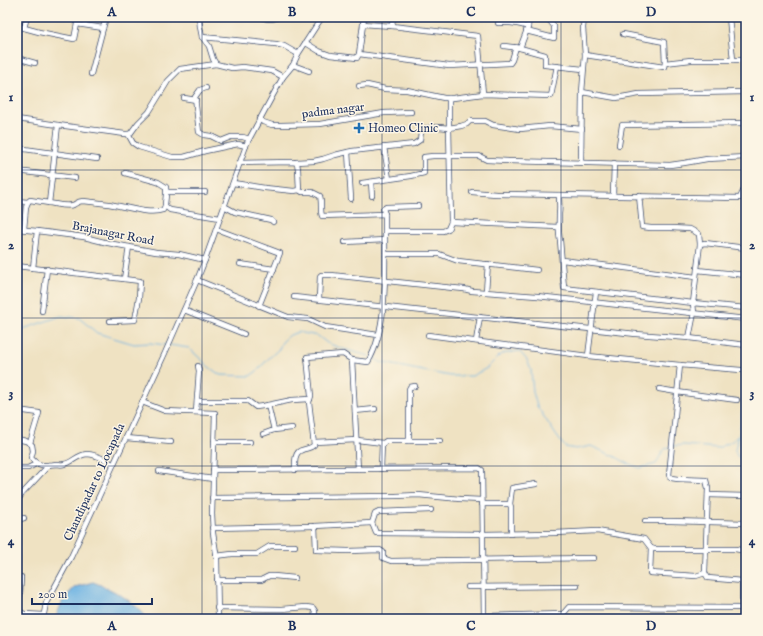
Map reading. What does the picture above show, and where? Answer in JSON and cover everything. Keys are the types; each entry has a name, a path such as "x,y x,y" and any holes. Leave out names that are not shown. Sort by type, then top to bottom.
{"street":[{"path":"24,28 27,17"},
{"path":"17,26 74,39 78,19 70,17"},
{"path":"91,74 106,17"},
{"path":"199,17 202,38 209,46 216,64"},
{"path":"262,17 273,20 278,17"},
{"name":"Chandipadar to Locapada","path":"44,617 46,603 70,557 126,438 197,280 249,139 284,77 322,17"},
{"path":"306,43 319,51 330,55 357,58 359,54 364,17"},
{"path":"392,26 393,17"},
{"path":"359,54 449,66 511,62 527,29 529,17"},
{"path":"581,162 582,92 585,55 584,17"},
{"path":"729,17 733,60"},
{"path":"498,23 509,22 519,24 527,29 554,38 554,26 550,21"},
{"path":"77,24 103,28"},
{"path":"363,24 478,36 483,94"},
{"path":"585,55 664,67 664,42 623,34"},
{"path":"202,38 276,44 284,46 298,54"},
{"path":"504,46 518,47 546,55 545,65 584,69"},
{"path":"17,58 35,63"},
{"path":"665,63 691,60 746,60"},
{"path":"17,119 130,134 149,112 168,81 180,69 216,64 232,68 244,67 272,71 284,77"},
{"path":"293,65 309,71"},
{"path":"359,86 367,85 385,89 407,90 444,98 483,94 551,96 557,66"},
{"path":"206,88 200,90 195,97 198,129 200,133 221,141 231,137 243,137 249,139"},
{"path":"582,92 616,98 639,94 746,92"},
{"path":"184,98 196,100"},
{"path":"385,231 443,231 448,229 451,222 449,98"},
{"name":"padma nagar","path":"259,119 272,125 320,124 384,113 411,112"},
{"path":"240,163 314,161 348,152 414,144 420,140 421,132 426,128 449,128 467,124 470,121 485,121 492,124 520,129 550,126 582,129"},
{"path":"619,145 622,125 746,123"},
{"path":"49,203 58,125"},
{"path":"128,134 133,143 139,147 172,157 184,157 238,144 246,146"},
{"path":"384,147 389,179"},
{"path":"17,148 97,159"},
{"path":"348,152 351,199"},
{"path":"362,183 424,173 424,157 433,156 479,156 487,160 508,161 670,165 707,158 746,157"},
{"path":"296,162 298,169 299,190"},
{"path":"613,195 614,163"},
{"path":"17,171 75,178"},
{"path":"17,201 28,202 30,200 66,206 74,204 78,201 83,201 113,204 135,209 156,211 163,210 167,192 166,188 161,184 125,173"},
{"path":"370,182 372,196"},
{"path":"233,183 265,188 312,192 320,196 322,216 385,214"},
{"path":"472,192 496,194 639,195 740,198 746,185"},
{"path":"167,192 205,192"},
{"path":"558,195 558,234 560,240 564,288 746,308"},
{"path":"639,195 642,227 690,229 699,234 700,244 693,303 694,313 689,338"},
{"path":"24,230 26,207 28,202"},
{"path":"165,206 170,210 220,218"},
{"path":"224,206 235,212 273,222"},
{"path":"294,470 295,458 298,452 300,450 311,448 314,445 309,402 311,396 306,357 343,354 352,360 368,362 378,335 383,306 385,280 385,214 383,209 386,207 418,206"},
{"path":"451,222 558,227"},
{"name":"Brajanagar Road","path":"17,229 84,237 96,241 156,252 179,254 205,260"},
{"path":"216,230 280,253 259,306"},
{"path":"33,268 37,231"},
{"path":"345,242 385,240"},
{"path":"700,244 746,248"},
{"path":"124,279 129,247"},
{"path":"385,254 439,254 458,261 537,270"},
{"path":"562,260 696,277"},
{"path":"240,264 274,269"},
{"path":"486,291 488,264"},
{"path":"17,266 140,281 135,320 110,321"},
{"path":"42,311 47,270"},
{"path":"697,270 746,275"},
{"path":"319,299 321,275 385,280 746,319"},
{"path":"197,280 288,317 308,319 325,327 378,335"},
{"path":"588,356 596,292"},
{"path":"294,297 746,345"},
{"path":"184,310 244,334"},
{"path":"476,341 480,317"},
{"path":"428,335 588,356 741,370"},
{"path":"352,360 358,469"},
{"path":"680,365 669,475 671,478 678,480 706,480 708,494 705,573 708,578 744,581 742,619"},
{"path":"196,412 199,371 198,366"},
{"path":"409,441 409,389 410,387 415,386"},
{"path":"659,389 737,400"},
{"path":"197,401 248,401 256,407 292,400 310,399"},
{"path":"142,402 165,411 215,413 212,479 212,528 216,556 218,619"},
{"path":"268,405 274,430"},
{"path":"355,411 375,409"},
{"path":"17,410 39,413 30,442 33,451 31,458 36,464"},
{"path":"263,434 274,430 292,428"},
{"path":"126,438 170,442"},
{"path":"17,439 30,442"},
{"path":"314,442 357,440 383,443 386,441 440,441"},
{"path":"214,442 250,442"},
{"path":"381,469 383,443"},
{"path":"17,468 28,468 36,464 64,464 77,457 88,454 96,455 113,464"},
{"path":"17,499 49,465"},
{"path":"213,470 479,468 482,470 484,618 563,614 569,607 742,608"},
{"path":"159,471 212,479"},
{"path":"511,534 510,504 512,488 536,484"},
{"path":"708,494 746,496"},
{"path":"212,498 418,495 510,504"},
{"path":"431,510 379,512 375,514 372,523 376,533 511,534 597,530 644,539 651,548 650,573 696,576 705,573"},
{"path":"17,520 24,518"},
{"path":"644,521 746,523"},
{"path":"212,528 315,526 372,523"},
{"path":"315,526 316,550 348,552 380,550 383,552 383,558 391,561 594,558"},
{"path":"216,556 232,554 257,554 270,546 295,546"},
{"path":"651,548 746,551"},
{"path":"217,580 261,580 269,576 295,578"},
{"path":"21,578 20,595 17,601 20,611 25,614 44,617"},
{"path":"468,586 577,586"},
{"path":"218,608 282,609 306,607 313,608 315,611 314,619"},
{"path":"17,616 20,611"}],"water":[{"path":"93,582 130,601 148,619 55,619 63,600 75,587"}],"waterway":[{"path":"17,331 61,316 79,318 97,333 134,344 150,343 166,345"},
{"path":"170,345 189,348 220,375 250,376 279,349 282,342 290,335 298,332 318,336 327,343 369,356"},
{"path":"372,357 380,362 413,369 450,376 472,376 487,368 501,354 519,351 527,360 531,370 533,392 537,406 565,447 576,449 591,446 640,468 656,464 663,451 670,447"},
{"path":"746,388 739,436 735,451 738,457 746,458"},
{"path":"674,446 684,445 718,448 731,442 739,435"}],"place":[{"name":"Homeo Clinic","path":"359,128"}]}
